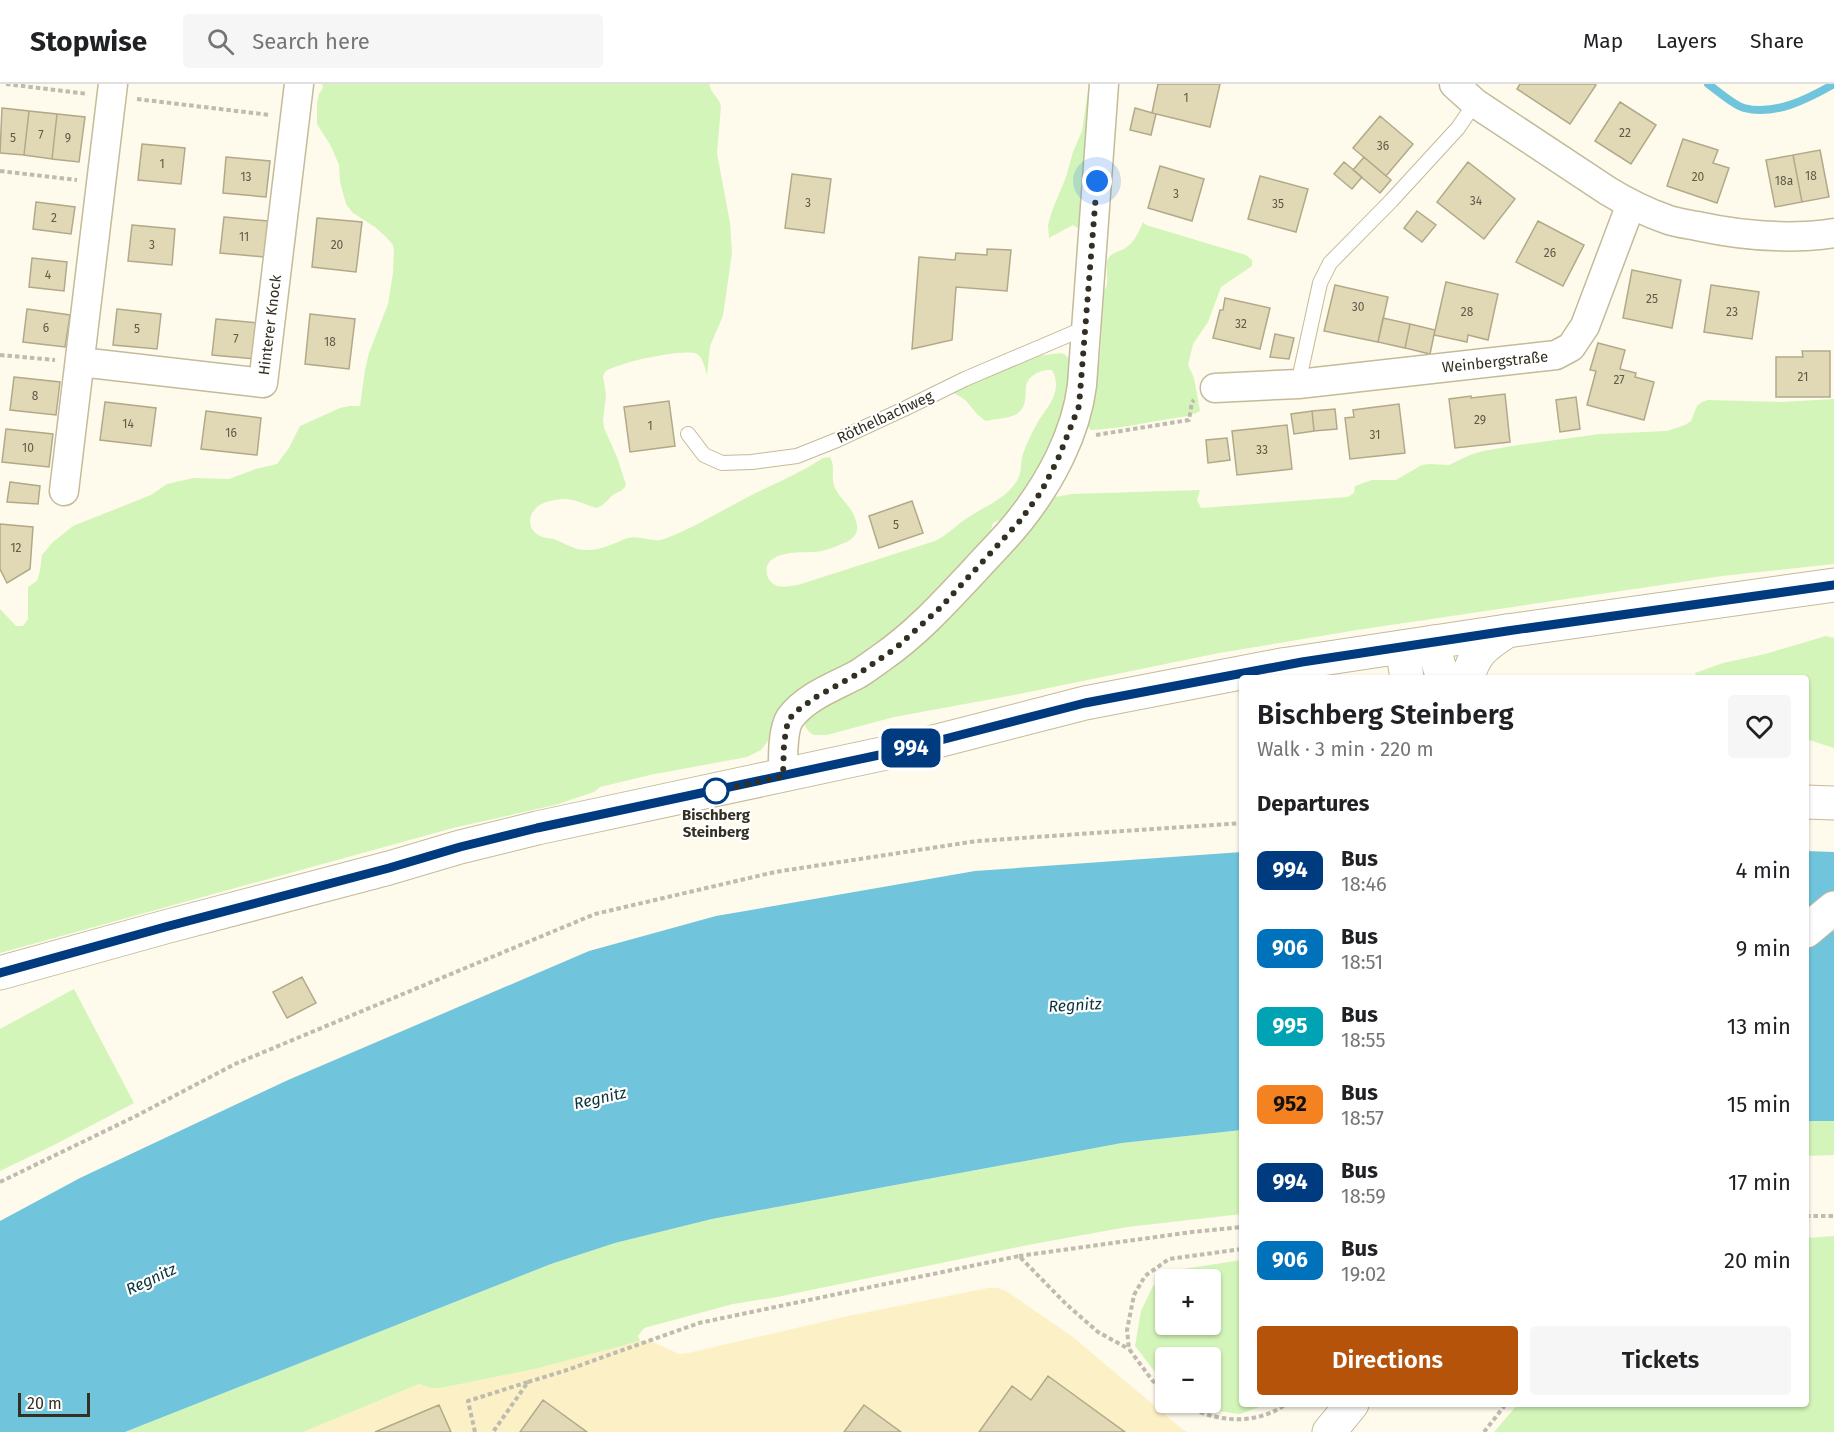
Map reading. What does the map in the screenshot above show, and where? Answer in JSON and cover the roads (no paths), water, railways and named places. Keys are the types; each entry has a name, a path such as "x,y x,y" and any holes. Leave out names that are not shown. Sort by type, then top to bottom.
{"street":[{"name":"Hinterer Knock","path":"80,362 263,383 299,84"},
{"path":"783,776 784,743 788,720 816,697 861,672 896,648 941,607 1019,522 1041,492 1058,459 1079,406 1104,84"},
{"path":"1454,84 1475,103 1608,191 1630,204 1666,219 1725,232 1768,237 1834,233"},
{"path":"64,491 113,90"},
{"name":"Weinbergstraße","path":"1215,388 1298,384 1556,356 1571,347 1585,326 1630,204"},
{"path":"1275,675 1404,662 1434,642 1834,585"},
{"path":"1469,675 1473,661 1485,645 1507,631"},
{"path":"1434,642 1442,675"},
{"path":"0,973 537,828 914,747 1085,703 1239,680"},
{"path":"1809,802 1834,803"},
{"path":"1809,929 1834,908"},
{"path":"1329,1432 1350,1407"}],"lane":[{"path":"1298,384 1320,283 1330,263 1458,128 1475,103"},
{"name":"Röthelbachweg","path":"688,434 704,455 722,463 797,456 894,414 965,379 1085,336"}],"water":[{"path":"1809,851 1834,852 1834,1121 1809,1121"},
{"name":"Regnitz","path":"1239,852 1239,1130 1122,1143 712,1219 615,1243 551,1264 125,1432 0,1432 0,1221 80,1178 288,1080 589,951 716,916 975,871"}],"waterway":[{"path":"1708,84 1735,104 1756,110 1791,105 1834,84"}],"place":[{"name":"Bischberg Steinberg","path":"716,791"}]}
